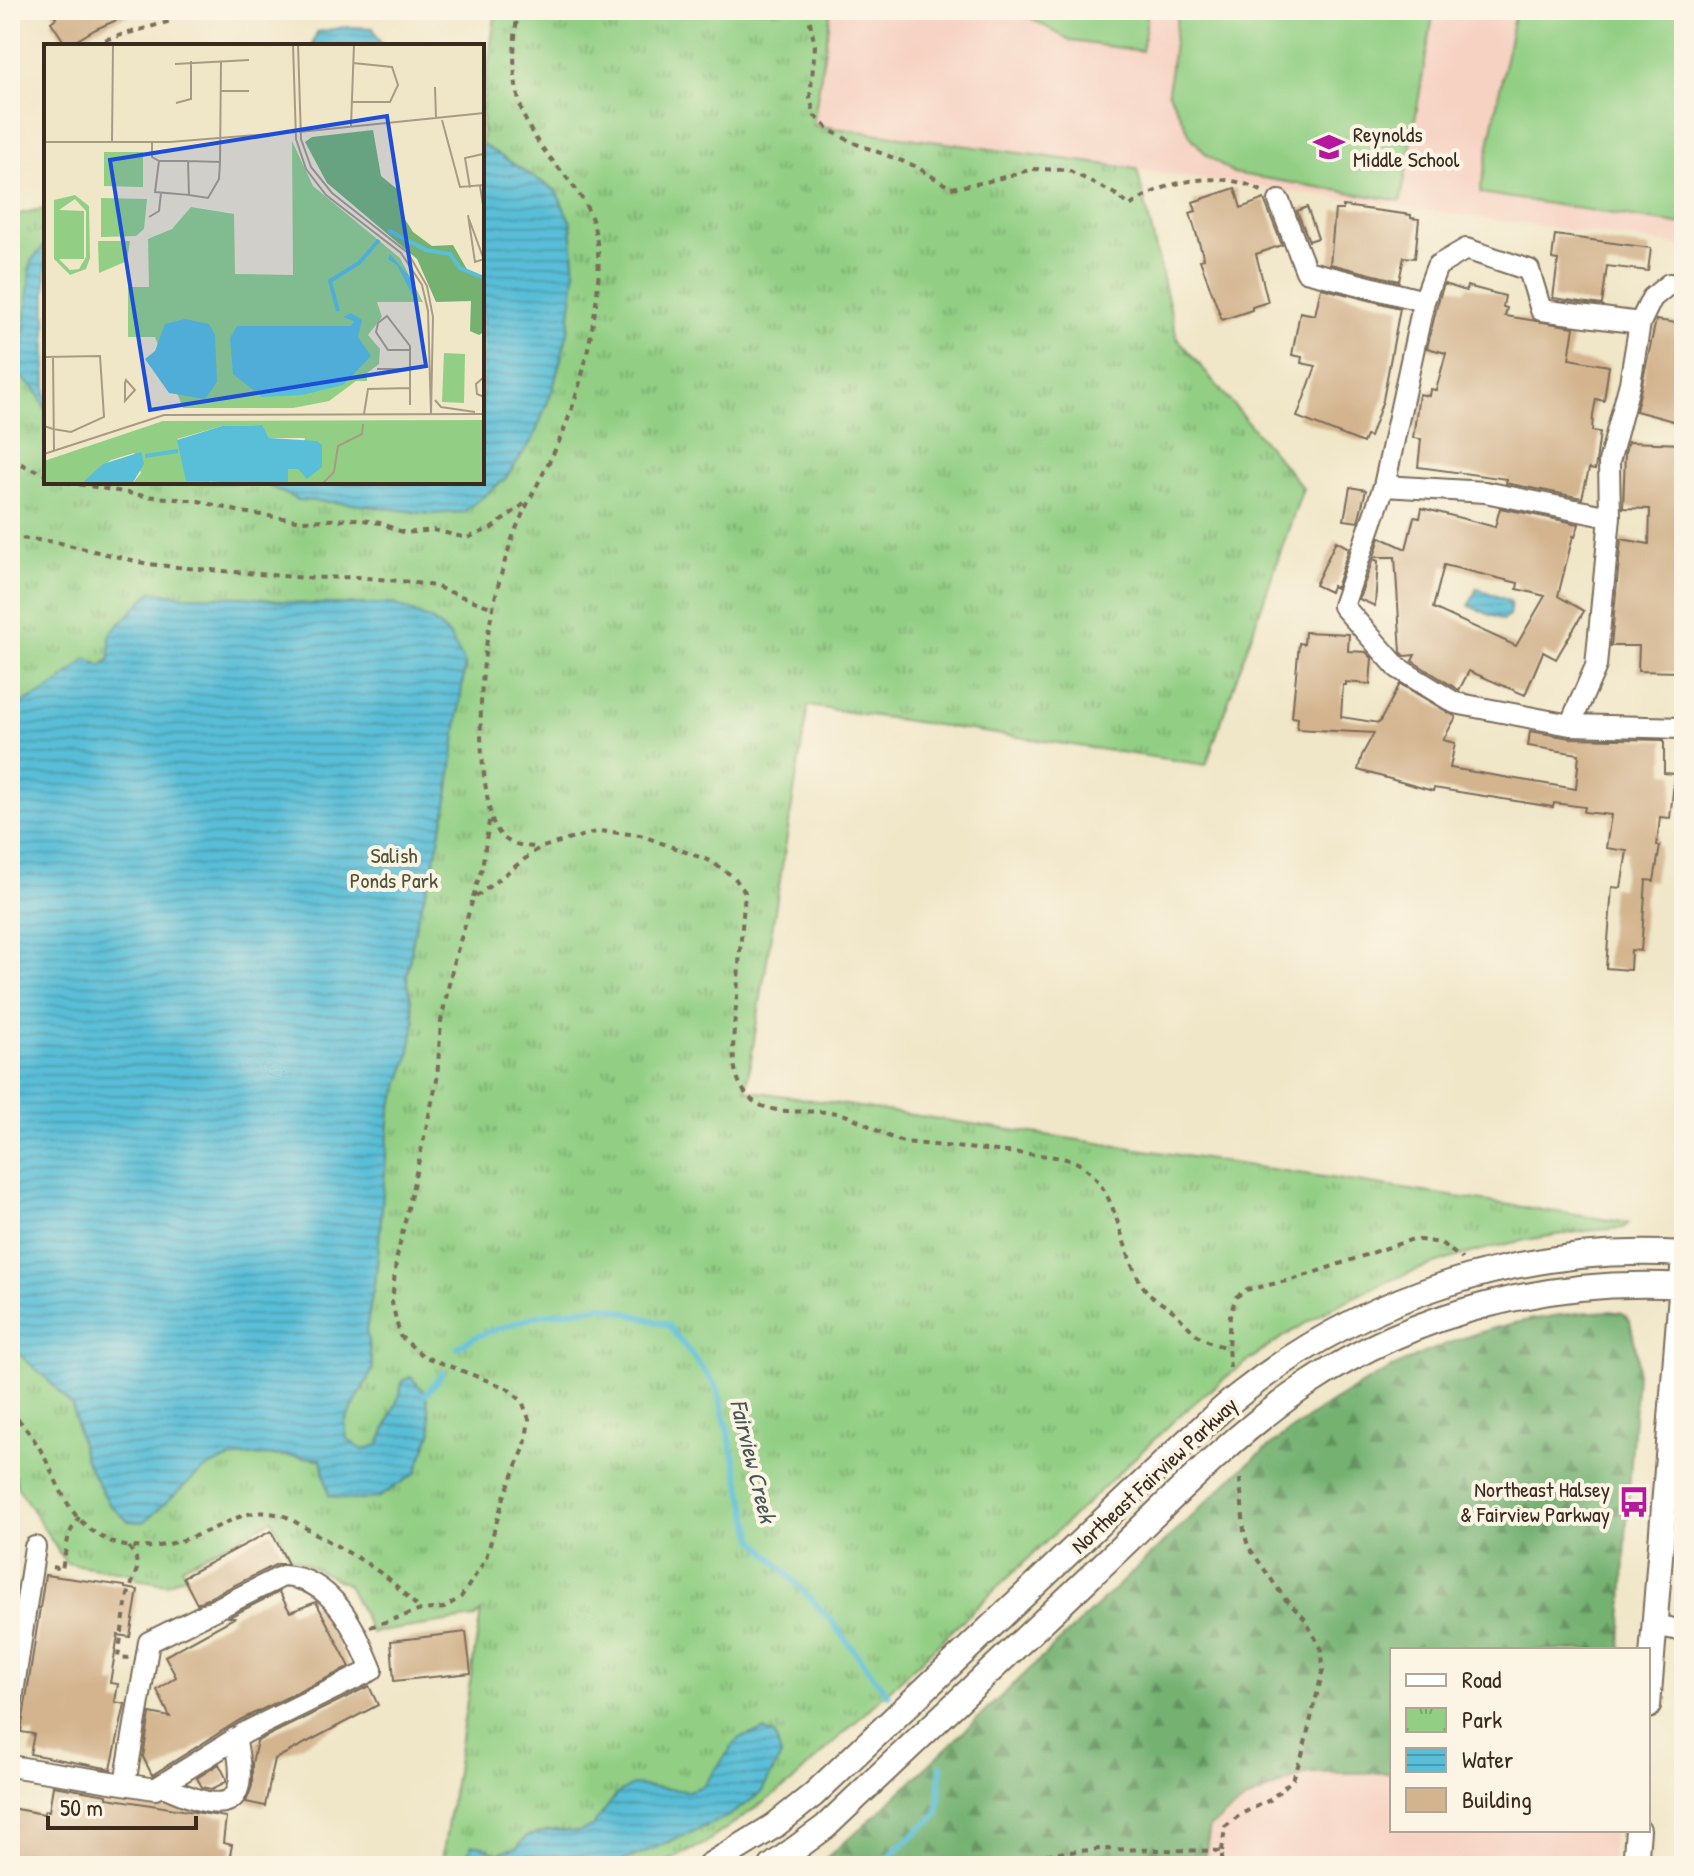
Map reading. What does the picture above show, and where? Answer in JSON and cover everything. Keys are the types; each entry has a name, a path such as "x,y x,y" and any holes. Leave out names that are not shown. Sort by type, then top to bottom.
{"main road":[{"name":"Northeast Fairview Parkway","path":"709,1866 774,1826 813,1795 1239,1395 1292,1358 1349,1324 1471,1276 1549,1259 1590,1255 1638,1251 1684,1257"},
{"path":"1650,1679 1684,1257"},
{"name":"Northeast Fairview Parkway","path":"772,1866 825,1827 1242,1436 1323,1374 1369,1349 1440,1319 1512,1297 1636,1283 1683,1286"},
{"path":"1635,1866 1638,1832"}],"street":[{"path":"1279,201 1306,271 1424,301"},
{"path":"1640,323 1541,310 1529,270 1466,249 1437,266 1424,301 1384,486 1343,606 1398,668 1455,703 1570,725 1684,728"},
{"path":"1570,725 1596,666 1610,517 1609,462 1630,383 1640,323 1652,298 1669,284 1684,286"},
{"path":"1384,486 1485,492 1610,517"},
{"path":"10,1713 34,1556"},
{"path":"10,1766 155,1789 235,1738 372,1670 356,1631 337,1602 298,1576 283,1576 149,1642 125,1784"},
{"path":"1654,1625 1684,1631"},
{"path":"161,1785 208,1802 223,1804 235,1797 241,1783 242,1768 235,1738"}],"path":[{"path":"98,44 171,21 167,10"},
{"path":"170,16 203,10"},
{"path":"356,1631 421,1610 444,1608 461,1597 485,1561 504,1497 525,1446 529,1419 522,1401 507,1388 423,1356 400,1336 392,1303 396,1261 437,1080 441,1021 454,961 482,868 490,814 480,753 480,704 493,608 513,538 556,449 583,370 597,294 598,266 592,220 580,194 536,139 525,120 514,70 518,10"},
{"path":"805,10 815,46 810,98 815,116 842,137 915,166 951,188 1045,169 1068,170 1115,194 1130,206 1148,192 1203,178 1252,185 1279,201"},
{"path":"10,459 44,474"},
{"path":"78,484 145,496 199,501 241,512 303,521 357,519 380,523 405,533 433,530 467,538 492,528 530,499"},
{"path":"10,537 56,542 148,564 306,578 357,577 410,582 434,586 493,608"},
{"path":"490,814 504,839 539,848"},
{"path":"473,899 539,848 599,831 627,831 710,861 734,877 745,892 733,1041 735,1068 748,1097 759,1105 773,1109 840,1113 858,1119 884,1136 903,1142 1049,1156 1084,1166 1108,1200 1125,1248 1149,1293 1172,1311 1197,1338 1228,1348"},
{"path":"1230,1368 1230,1315 1236,1297 1246,1290 1295,1279 1413,1239 1441,1243 1461,1257 1471,1276"},
{"path":"10,1410 37,1444 79,1517 112,1542 152,1549 201,1534 237,1515 273,1512 363,1561 388,1578 421,1610"},
{"path":"1222,1866 1225,1827 1241,1814 1270,1800 1293,1779 1323,1670 1322,1650 1304,1618 1285,1599 1248,1546 1240,1479"},
{"path":"34,1556 62,1569 69,1534 79,1517"},
{"path":"129,1547 136,1558 137,1569 127,1598 118,1657 146,1660"},
{"path":"1012,1866 1049,1854 1100,1849 1222,1851"}],"shaded area":[{"name":"Reynolds Middle School","path":"831,10 1684,10 1684,246 812,125"},
{"path":"1308,1773 1390,1773 1390,1832 1613,1832 1611,1866 1203,1866 1210,1827 1246,1800"}],"green space":[{"name":"Salish Ponds Park","path":"496,10 831,10 813,125 1137,169 1177,338 1303,488 1206,765 808,706 746,1090 1629,1223 1623,1228 1559,1234 1499,1246 1441,1262 1386,1282 1281,1338 1181,1414 791,1783 704,1844 659,1866 441,1866 481,1612 474,1618 372,1633 348,1585 290,1556 272,1520 182,1567 186,1575 167,1584 135,1579 135,1574 66,1563 17,1486 16,1476 10,1474 10,216 44,208 44,484 484,484 484,95"},
{"path":"1017,10 1148,10 1142,51 1071,41"},
{"path":"1178,10 1434,10 1401,201 1233,173 1207,155 1191,137 1168,91"},
{"path":"1515,10 1684,10 1684,225 1480,193"},
{"path":"1623,1313 1630,1321 1638,1358 1621,1648 1390,1648 1390,1773 1308,1773 1246,1800 1210,1827 1203,1866 817,1866 879,1812 1236,1474 1276,1441 1318,1411 1409,1360 1457,1340 1507,1325 1558,1315"}],"water":[{"path":"346,27 373,28 381,44 313,44 317,32"},
{"path":"484,145 556,191 571,223 575,275 568,332 553,389 533,439 505,479 464,512 431,514 298,500 264,484 484,484"},
{"path":"44,246 44,406 36,390 20,376 31,261"},
{"path":"1477,588 1511,602 1509,616 1503,620 1469,606"},
{"path":"152,591 183,596 246,597 308,604 394,604 433,621 449,635 465,664 447,805 416,923 407,976 415,1022 409,1057 390,1111 377,1266 366,1331 373,1369 345,1422 347,1439 363,1450 379,1445 400,1394 402,1381 411,1377 426,1394 432,1431 416,1473 378,1498 351,1500 329,1496 321,1459 246,1456 206,1469 144,1522 128,1521 109,1504 84,1458 72,1406 10,1346 10,706 42,694 87,658 101,666 110,659 110,634"},
{"path":"764,1730 775,1736 781,1756 761,1793 727,1817 612,1866 470,1866 468,1863 472,1845 497,1853 517,1847 527,1836 550,1830 578,1832 592,1827 617,1794 633,1785 688,1791 703,1786 739,1738"}],"building":[{"path":"51,10 140,10 70,44 66,44 51,22 56,18"},
{"path":"1235,188 1241,208 1264,199 1282,245 1256,254 1268,302 1222,320 1200,260 1204,259 1190,213 1196,211 1193,202"},
{"path":"1343,206 1411,215 1411,218 1419,219 1415,258 1404,257 1399,281 1330,264 1335,210 1343,210"},
{"path":"1307,207 1318,238 1309,241 1297,211"},
{"path":"1555,235 1651,248 1648,271 1607,266 1602,305 1553,298 1558,260 1552,259"},
{"path":"1444,284 1466,291 1467,286 1505,296 1505,316 1574,327 1569,359 1609,366 1604,401 1596,399 1593,415 1592,431 1600,432 1595,470 1589,469 1582,498 1506,483 1507,479 1418,467 1421,439 1413,438 1419,394 1429,396 1430,389 1436,390 1446,353 1427,348"},
{"path":"1321,288 1400,308 1383,400 1370,437 1366,436 1363,443 1297,417 1316,366 1301,363 1302,357 1292,355 1300,312 1315,315"},
{"path":"1656,320 1684,324 1684,424 1636,411"},
{"path":"1628,442 1684,444 1683,661 1678,661 1678,672 1638,671 1639,646 1611,646 1621,539 1649,544 1650,509 1623,508"},
{"path":"1350,487 1366,490 1358,522 1344,520"},
{"path":"1422,508 1495,527 1500,508 1579,524 1558,596 1584,611 1556,659 1543,652 1525,695 1469,671 1459,690 1412,661 1415,655 1405,656 1401,652 1395,557 1374,557 1380,537 1406,549 1414,517 1420,518","holes":["1444,565 1518,583 1517,589 1545,596 1516,646 1433,608"]},
{"path":"1336,541 1349,548 1336,588 1332,586 1330,592 1315,585"},
{"path":"1373,559 1378,561 1375,606 1359,599"},
{"path":"1305,632 1349,634 1348,651 1366,652 1372,658 1370,684 1346,682 1343,685 1341,717 1379,723 1400,684 1456,717 1443,740 1455,743 1450,768 1576,789 1579,754 1528,746 1530,731 1570,738 1664,740 1664,773 1675,774 1670,818 1660,817 1657,846 1660,846 1654,881 1646,880 1641,951 1631,950 1630,970 1606,968 1612,887 1621,888 1627,851 1606,848 1611,815 1584,812 1585,807 1554,803 1553,807 1434,788 1433,791 1358,770 1374,733 1297,729 1298,718 1292,717 1299,643 1304,644"},
{"path":"271,1531 288,1564 277,1564 197,1604 183,1577"},
{"path":"45,1575 138,1590 130,1637 118,1635 110,1683 118,1684 115,1702 125,1704 111,1769 30,1754 34,1734 21,1732"},
{"path":"279,1592 290,1612 316,1602 350,1667 240,1720 152,1775 143,1757 150,1713 170,1717 157,1690 176,1677 165,1656 234,1618 229,1617"},
{"path":"466,1632 471,1673 394,1681 391,1641"},
{"path":"369,1686 378,1705 275,1759 265,1806 246,1802 252,1786 252,1763 257,1741"},
{"path":"219,1764 226,1782 212,1789 202,1787 197,1778"},
{"path":"53,1786 226,1817 223,1843 232,1845 228,1866 40,1866 10,1861 10,1808 44,1814 45,1810 49,1811"}],"waterway":[{"name":"Fairview Creek","path":"458,1347 477,1336 536,1316 603,1306 668,1325 717,1387 754,1539 831,1620 888,1695"},
{"name":"Fairview Creek","path":"426,1394 443,1373"},
{"name":"Fairview Creek","path":"878,1866 938,1814 941,1766"}],"place":[{"name":"Reynolds Middle School","path":"1329,147"},
{"name":"Northeast Halsey & Fairview Parkway","path":"1634,1502"}]}
